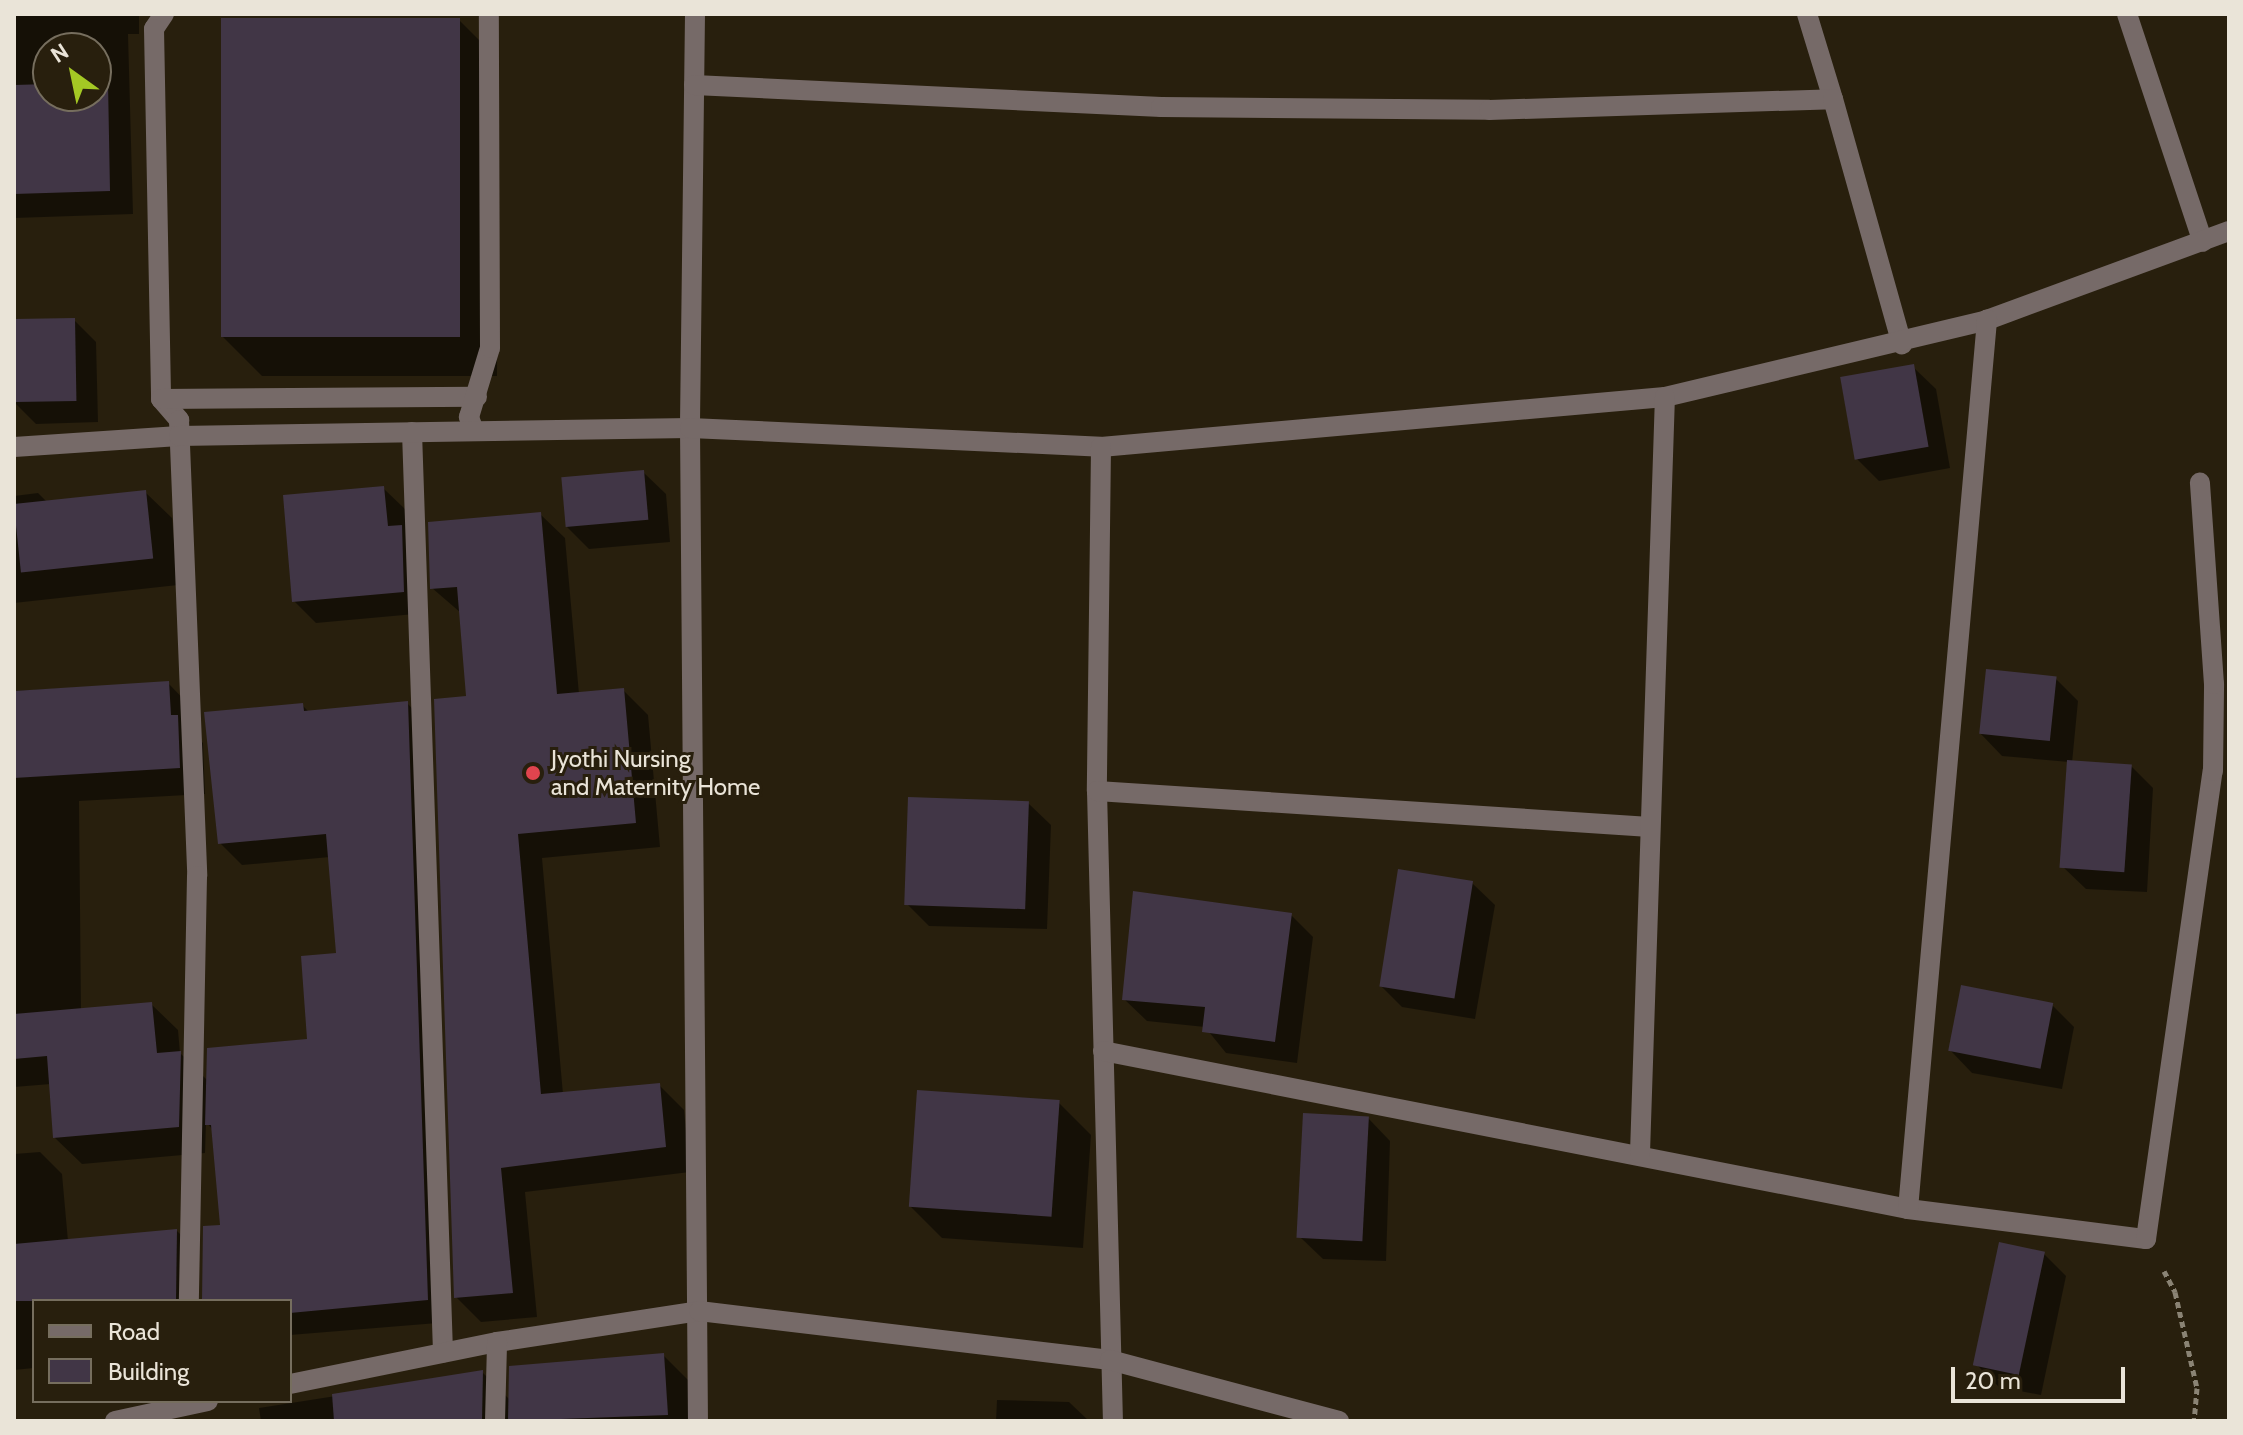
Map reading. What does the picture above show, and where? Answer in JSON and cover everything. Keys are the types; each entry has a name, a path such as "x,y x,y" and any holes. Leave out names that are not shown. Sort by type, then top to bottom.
{"street":[{"path":"164,14 154,29 161,399 179,420 197,876 189,1299"},
{"path":"474,431 469,417 490,348 489,14"},
{"path":"695,14 690,428 698,1421"},
{"path":"1807,14 1902,344"},
{"path":"2127,14 2203,242"},
{"path":"694,85 1208,107 1489,110 1833,99"},
{"path":"14,447 179,436 690,428 1101,447 1665,397 1902,344 1987,320 2229,231"},
{"path":"1908,1209 1987,320"},
{"path":"161,399 477,397"},
{"path":"1640,1153 1665,397"},
{"path":"412,432 443,1352"},
{"path":"1101,447 1097,791 1113,1421"},
{"path":"1103,1051 1640,1153 1908,1209 2146,1239 2213,771 2214,684 2200,482"},
{"path":"1097,791 1650,827"},
{"path":"292,1384 497,1342 699,1311 1110,1360 1339,1421"},
{"path":"495,1421 497,1342"},
{"path":"115,1421 187,1409"}],"path":[{"path":"2146,1239 2175,1292 2197,1388 2194,1421"}],"building":[{"path":"221,18 460,18 460,337 221,337"},
{"path":"32,84 32,112 109,112 110,191 14,194 14,85"},
{"path":"75,318 76,401 15,402 14,319"},
{"path":"1914,364 1929,447 1855,460 1840,377"},
{"path":"644,470 648,520 566,527 561,477"},
{"path":"384,486 388,526 402,525 404,592 292,602 283,495"},
{"path":"146,490 153,559 21,573 14,504"},
{"path":"541,512 557,694 624,688 636,823 518,834 541,1094 660,1083 666,1147 501,1168 513,1293 454,1298 434,699 466,696 457,587 430,589 428,522"},
{"path":"1986,669 2057,676 2050,741 1979,734"},
{"path":"169,681 171,715 178,715 180,768 14,778 14,691"},
{"path":"408,701 428,1300 292,1313 292,1299 202,1299 203,1226 220,1225 211,1125 205,1125 207,1048 307,1039 301,956 336,953 326,834 218,844 204,712 303,703 304,711"},
{"path":"2067,760 2132,765 2124,872 2059,868"},
{"path":"908,797 1029,801 1025,909 904,905"},
{"path":"1398,869 1473,881 1454,998 1379,987"},
{"path":"1133,891 1292,913 1275,1042 1202,1032 1205,1007 1122,1000"},
{"path":"1961,985 2053,1003 2040,1069 1948,1051"},
{"path":"152,1002 157,1053 181,1051 179,1127 53,1138 47,1056 14,1059 14,1014"},
{"path":"917,1090 1060,1100 1051,1217 909,1207"},
{"path":"1303,1113 1369,1116 1362,1241 1296,1238"},
{"path":"177,1229 176,1299 14,1301 14,1244"},
{"path":"1999,1242 2045,1252 2019,1375 1973,1365"},
{"path":"664,1353 668,1415 508,1421 509,1366"},
{"path":"483,1370 482,1421 334,1421 332,1394"}],"place":[{"name":"Jyothi Nursing and Maternity Home","path":"533,773"}]}
